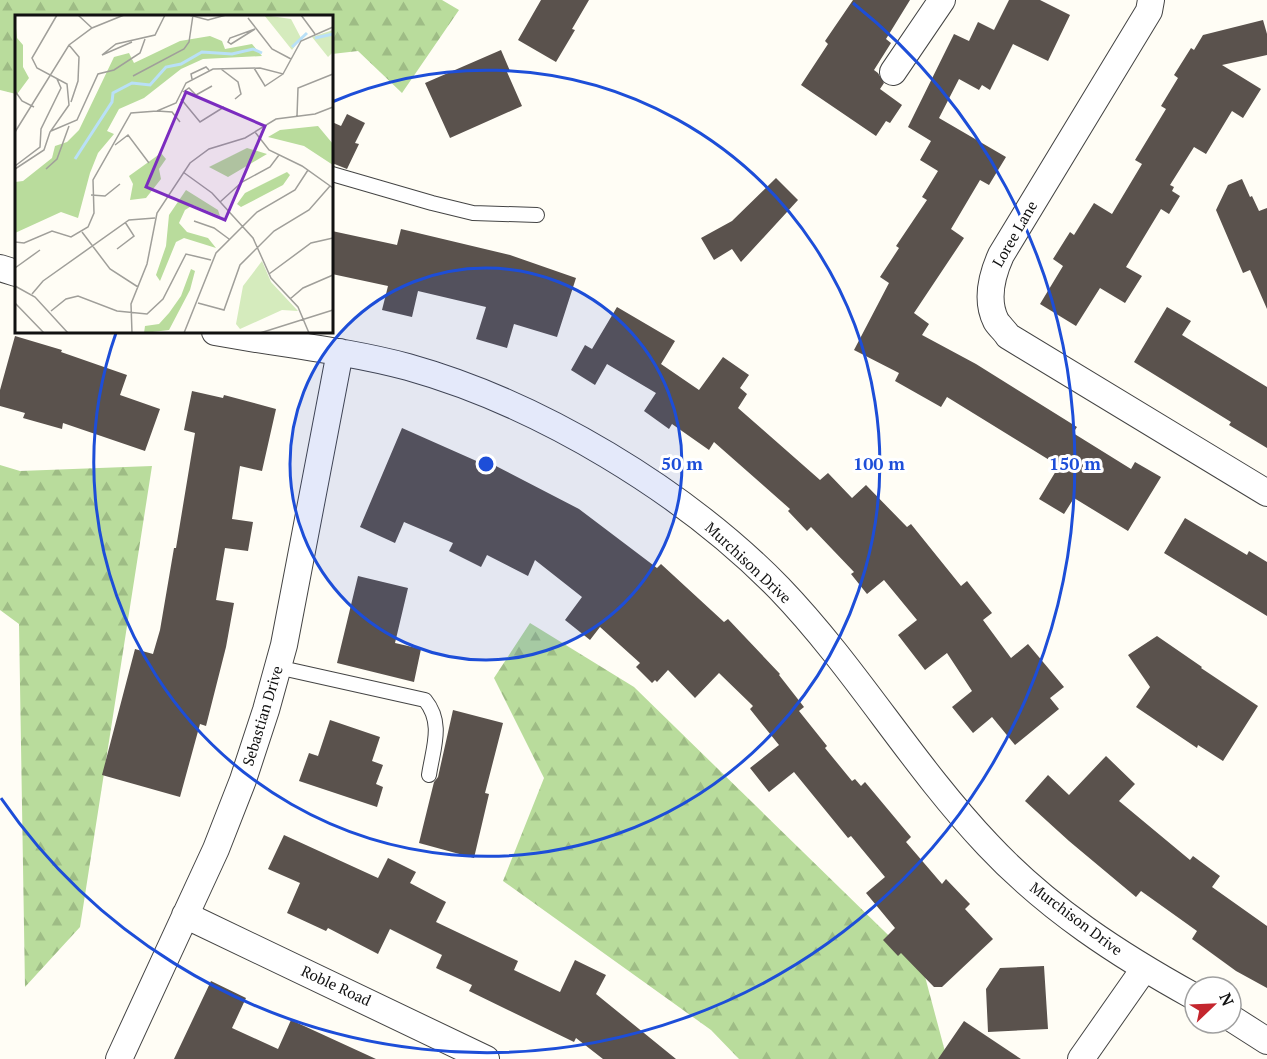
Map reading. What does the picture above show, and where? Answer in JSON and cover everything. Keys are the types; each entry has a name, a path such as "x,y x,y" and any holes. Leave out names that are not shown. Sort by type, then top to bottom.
{"street":[{"path":"893,72 942,0"},
{"name":"Loree Lane","path":"1152,0 1149,11 1001,255 992,273 990,298 996,320 1008,336 1267,493"},
{"path":"0,268 15,273"},
{"name":"Murchison Drive","path":"230,333 260,335 340,352 408,368 476,390 544,421 609,456 668,495 727,541 779,589 822,639 943,794 988,846 1035,891 1089,933 1183,991"},
{"name":"Sebastian Drive","path":"119,1059 216,849 243,780 278,667 340,352"},
{"name":"Roble Road","path":"185,915 486,1059"},
{"path":"1081,1059 1144,969"},
{"path":"1243,1026 1267,1041"}],"lane":[{"path":"333,174 473,213 537,215"},
{"path":"278,667 425,700 434,710 437,725 429,775"}],"green space":[{"path":"0,0 442,0 459,10 402,93 358,51 333,54 333,15 15,15 15,94 0,90"},
{"path":"0,465 20,471 152,466 80,927 25,987 19,624 0,610"},
{"path":"530,623 634,687 923,969 947,1059 739,1059 711,1030 503,881 544,778 494,678"}],"building":[{"path":"541,0 589,0 556,62 518,40"},
{"path":"853,0 910,0 886,39 891,43 874,70 884,83 880,89 902,105 890,123 886,121 876,136 801,85 828,44 825,41"},
{"path":"1009,0 1040,0 1070,15 1048,61 1013,44 990,90 982,85 979,90 959,79 939,118 1006,157 989,185 980,180 951,229 964,238 914,313 929,324 922,335 976,364 1077,427 1073,433 1131,469 1135,462 1161,477 1128,531 1074,498 1064,514 1039,499 1059,466 947,397 941,407 895,381 899,373 854,350 889,283 880,277 899,248 896,246 927,200 922,197 938,171 920,160 931,141 908,127 954,34 969,41 978,22 994,30"},
{"path":"1263,20 1267,34 1267,55 1222,65 1261,89 1243,118 1232,111 1206,154 1194,147 1170,185 1174,187 1172,191 1180,196 1169,214 1161,209 1126,267 1142,276 1125,303 1100,288 1076,326 1040,304 1063,266 1053,259 1070,232 1074,235 1094,203 1112,214 1142,164 1135,160 1166,109 1161,106 1178,78 1174,75 1191,48 1194,50 1203,35"},
{"path":"501,50 510,71 507,72 522,106 450,138 425,83"},
{"path":"347,114 365,123 355,143 359,144 347,169 333,163 333,122 341,126"},
{"path":"776,178 798,200 741,262 732,249 714,260 701,238 732,221"},
{"path":"1242,179 1259,211 1267,208 1267,309 1250,270 1243,273 1216,210 1228,185"},
{"path":"401,229 510,255 576,278 557,337 514,324 507,348 476,339 486,307 418,291 412,317 382,310 388,286 333,274 333,231 397,245"},
{"path":"617,307 675,341 661,364 699,390 723,357 749,375 740,388 747,394 738,408 820,480 828,473 852,498 866,485 907,527 911,524 961,586 967,581 992,613 983,620 1011,658 1028,644 1064,687 1050,698 1059,709 1015,745 992,717 973,733 952,707 972,691 947,653 925,670 898,635 917,620 884,580 867,594 851,574 854,572 811,527 807,531 788,511 790,509 714,442 709,450 672,424 669,429 644,411 656,393 607,364 595,385 571,370 585,345 592,349"},
{"path":"1167,307 1191,321 1182,335 1267,387 1267,448 1229,425 1231,422 1134,362"},
{"path":"15,336 62,350 61,352 127,375 120,395 160,409 145,451 63,423 62,429 23,418 25,413 0,406 0,390"},
{"path":"192,391 223,398 224,395 276,409 262,471 240,466 232,519 253,522 248,551 225,548 216,600 234,603 226,647 206,726 200,724 180,797 102,775 135,649 153,654 160,630 195,433 184,430"},
{"path":"402,428 490,467 492,464 579,509 657,568 661,564 724,622 728,619 780,674 804,707 799,711 852,781 855,779 861,786 865,782 911,837 906,842 942,884 946,879 970,904 965,909 993,939 942,987 934,987 901,953 898,956 883,940 895,928 866,893 885,877 851,836 848,838 794,772 769,792 750,768 779,745 750,709 753,706 719,673 695,698 668,670 657,682 655,680 652,683 636,667 640,663 600,627 590,640 565,620 582,597 535,560 528,576 487,555 481,567 449,551 453,543 404,522 395,543 360,527"},
{"path":"1185,518 1247,555 1249,551 1267,562 1267,616 1164,553"},
{"path":"358,576 408,588 395,643 421,649 414,682 337,663"},
{"path":"1157,636 1258,706 1223,761 1198,745 1197,748 1136,707 1150,687 1128,655"},
{"path":"453,710 503,723 485,793 489,794 474,858 419,843 434,782 438,777"},
{"path":"330,720 380,737 372,761 383,765 376,784 383,787 377,807 299,781 309,753 318,756"},
{"path":"1106,756 1135,784 1119,801 1190,860 1193,856 1220,876 1212,887 1267,926 1267,988 1236,971 1192,939 1197,931 1141,891 1136,897 1025,801 1048,775 1069,795"},
{"path":"284,835 378,878 388,858 416,872 410,883 446,902 436,922 518,961 514,970 560,992 575,960 606,975 596,994 676,1059 603,1059 576,1038 574,1042 469,991 472,985 436,968 442,955 390,929 378,954 328,928 326,931 287,913 300,883 268,869"},
{"path":"1044,966 1048,1029 988,1032 986,989 1000,968"},
{"path":"211,981 246,998 232,1028 278,1049 291,1020 376,1059 174,1059"},
{"path":"964,1021 1021,1059 938,1059"}]}
